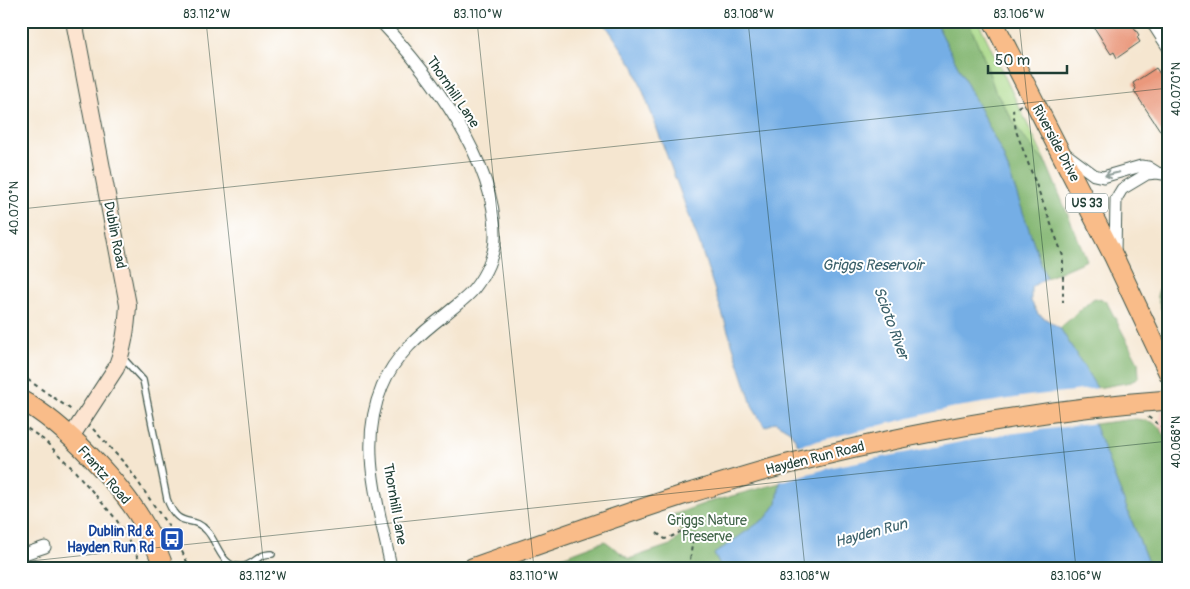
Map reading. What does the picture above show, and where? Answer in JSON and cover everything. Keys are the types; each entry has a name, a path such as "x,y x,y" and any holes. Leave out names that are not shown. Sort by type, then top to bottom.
{"main road":[{"name":"Dublin Road","path":"71,437 116,368 121,356 128,305 74,21"},
{"name":"Riverside Drive","path":"993,21 1060,149 1169,374"},
{"name":"Frantz Road","path":"21,400 71,437 120,491 147,529 164,568"},
{"name":"Hayden Run Road","path":"472,568 615,517 740,477 792,463 947,428 1031,414 1169,400"}],"street":[{"name":"Thornhill Lane","path":"380,21 422,71 462,129 486,184 494,212 495,239 488,265 473,290 415,339 393,366 382,385 376,403 370,453 373,480 390,562"},
{"path":"1151,21 1168,45"},
{"path":"1060,149 1094,175 1103,176 1141,166 1163,174"},
{"path":"1114,258 1116,199 1122,189 1135,180 1147,174 1163,174"},
{"path":"21,555 45,546"}],"lane":[{"path":"121,356 142,380 167,499 172,512 177,518 202,526 230,564 237,566 253,564 261,556 272,554"}],"path":[{"path":"1032,98 1013,110 1016,131 1062,256 1063,302"},
{"path":"1146,416 1165,429"},
{"path":"21,424 44,440 74,469 116,519 144,568"},
{"path":"657,533 665,539 693,525 689,568"}],"shaded area":[{"path":"1169,368 1169,449 1159,426"}],"green space":[{"path":"935,21 968,21 995,91 1021,134 1047,165 1087,260 1046,278 1003,155"},
{"path":"968,21 978,21 1047,165 1021,134 995,91"},
{"path":"1169,280 1169,332 1157,296 1160,285"},
{"path":"1094,298 1106,301 1138,362 1139,377 1131,382 1097,388 1060,328"},
{"path":"1135,419 1149,421 1158,427 1164,435 1169,449 1169,568 1150,568 1094,424"},
{"name":"Griggs Nature Preserve","path":"780,483 777,503 767,517 714,554 721,568 532,568 605,541 629,559 673,544 682,533 670,516 706,503"}],"water":[{"name":"Griggs Reservoir","path":"603,21 935,21 1003,155 1046,278 1031,287 1031,301 1038,314 1060,328 1097,388 1094,424 1150,568 721,568 714,554 767,517 777,503 780,483 784,473 806,457 790,431 775,422 765,427 753,408 700,245 634,67"}],"pier":[{"path":"1100,388 1097,423 992,436 837,466 778,482 782,471 802,457 796,446 951,408 1028,396"}],"building":[{"path":"1090,21 1130,21 1139,35 1137,37 1140,42 1117,58 1114,52 1111,54"},
{"path":"1156,68 1169,83 1169,144 1134,91 1136,89 1133,83"}],"place":[{"name":"Dublin Rd & Hayden Run Rd","path":"172,539"}],"water label":[{"name":"Scioto River","path":"891,323"},
{"name":"Hayden Run","path":"871,533"}]}
